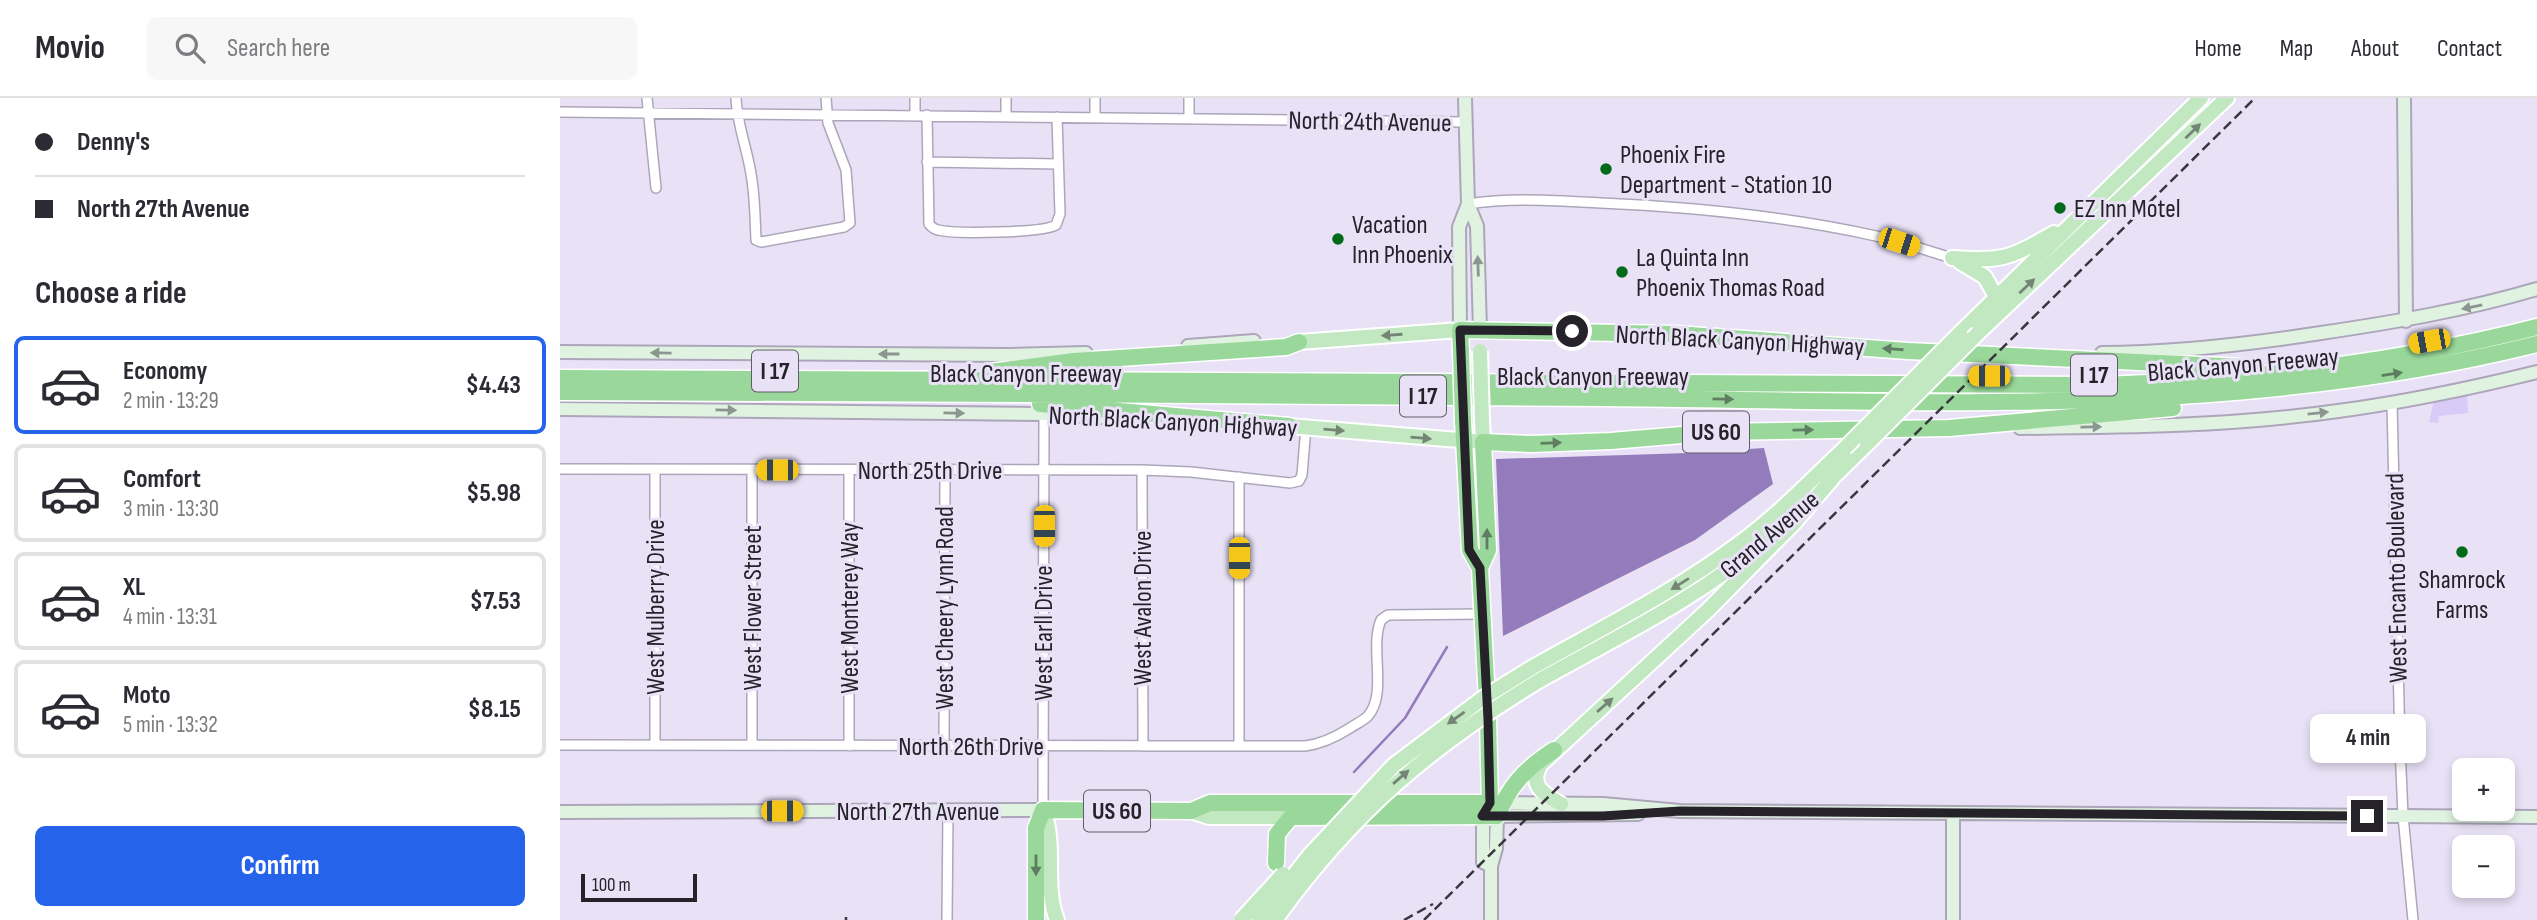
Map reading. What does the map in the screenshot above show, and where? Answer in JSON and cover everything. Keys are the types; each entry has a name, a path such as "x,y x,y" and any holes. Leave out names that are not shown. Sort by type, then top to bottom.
{"highway":[{"name":"Black Canyon Freeway","path":"560,370 1874,377 2100,375 2243,368 2384,349 2537,318"},
{"path":"560,378 2104,385 2268,375 2360,363 2537,327"},
{"name":"North Black Canyon Highway","path":"1460,330 1676,334 1985,355"},
{"path":"1460,330 1469,550 1480,568"},
{"path":"990,372 1074,361 1286,347 1299,342"},
{"name":"Black Canyon Freeway","path":"560,392 1877,401 2150,399 2276,389 2404,372 2537,344"},
{"path":"1985,355 2243,368"},
{"path":"1949,428 2166,409 2276,389"},
{"path":"969,394 1012,403 1289,426"},
{"name":"North Black Canyon Highway","path":"1483,442 1611,442 1717,432 1949,428"},
{"path":"1483,442 1488,550 1480,568 1493,810"},
{"path":"1493,810 1513,783 1554,750"},
{"path":"1246,817 1256,810 1291,806 1300,802"},
{"name":"North 27th Avenue","path":"1043,810 1191,811 1210,803 1300,802 1493,810"},
{"path":"1036,920 1036,828 1043,810"},
{"name":"North 27th Avenue","path":"1291,817 1493,810"},
{"path":"1276,863 1277,834 1282,824 1291,817"}],"main road":[{"path":"1465,98 1468,204 1477,226 1483,442"},
{"name":"Grand Avenue","path":"1275,920 1336,843 1393,785 1538,673 1723,556 1764,524 1845,448 2201,98"},
{"name":"Grand Avenue","path":"1259,920 1309,856 1394,765 1466,710 1708,585 1770,536 1832,479 1978,333 2227,98"},
{"path":"2404,98 2406,321"},
{"path":"1460,330 1459,227 1468,204"},
{"path":"1952,258 1977,260 2008,257 2026,250 2073,222"},
{"path":"1952,258 1985,277 1996,297"},
{"name":"North Black Canyon Highway","path":"1985,355 2148,352 2220,347 2406,321 2493,302 2537,289"},
{"name":"North Black Canyon Highway","path":"560,352 1016,355 1280,340 1299,342 1460,330"},
{"name":"North Black Canyon Highway","path":"1949,428 2211,423 2392,403 2537,372"},
{"name":"North Black Canyon Highway","path":"560,409 1044,414 1226,426 1289,426 1483,442"},
{"path":"1560,804 1540,792 1535,782 1538,768 1554,750 1687,631 1794,523 1832,479"},
{"path":"1241,920 1356,795 1394,765"},
{"name":"North 27th Avenue","path":"1493,810 1560,804 1603,804 1680,811"},
{"path":"1043,810 1050,829 1051,901 1057,920"},
{"name":"North 27th Avenue","path":"560,812 1043,810"},
{"path":"1491,920 1491,866 1483,862 1493,810"},
{"name":"North 27th Avenue","path":"1493,810 1603,816 1680,811 2537,817"},
{"name":"North 27th Avenue","path":"1191,811 1209,817 1291,817"},
{"path":"1953,814 1953,920"}],"street":[{"path":"647,98 656,188"},
{"path":"736,98 737,114 751,172 756,212 755,240 763,241 844,227 850,223 846,170 826,114 826,98"},
{"path":"915,98 915,115"},
{"path":"1006,98 1006,116"},
{"path":"1095,98 1095,117"},
{"path":"1189,98 1189,118"},
{"name":"North 24th Avenue","path":"560,112 1466,122"},
{"path":"926,115 929,224 939,231 1029,230 1056,225 1060,214 1057,117"},
{"path":"927,162 1058,164"},
{"path":"1468,204 1489,201 1556,201 1672,207 1859,232 1952,258"},
{"name":"West Encanto Boulevard","path":"2392,403 2403,816 2413,920"},
{"name":"West Earll Drive","path":"1043,810 1044,414"},
{"name":"North 25th Drive","path":"560,469 1142,470 1290,482 1299,481 1302,475 1306,428"},
{"name":"West Mulberry Drive","path":"654,470 655,745"},
{"name":"West Flower Street","path":"752,470 752,745"},
{"name":"West Monterey Way","path":"849,470 849,746"},
{"name":"West Cheery Lynn Road","path":"944,746 945,470"},
{"name":"West Avalon Drive","path":"1142,470 1143,746"},
{"path":"1239,477 1239,746"},
{"name":"North 26th Drive","path":"560,745 1320,744 1366,718 1371,711 1377,685 1376,638 1381,620 1388,615 1482,614"},
{"path":"947,920 948,811"}],"shaded area":[{"path":"2467,393 2468,413 2439,416 2438,423 2429,422 2434,400"},
{"path":"1764,448 1773,484 1695,540 1503,636 1496,459"}],"waterway":[{"path":"1354,772 1405,718 1447,647"}],"railway":[{"path":"1424,920 2255,98"},
{"path":"1404,920 1433,904"}],"place":[{"name":"Phoenix Fire Department - Station 10","path":"1606,169"},
{"name":"EZ Inn Motel","path":"2060,208"},
{"name":"Vacation Inn Phoenix","path":"1338,239"},
{"name":"La Quinta Inn Phoenix Thomas Road","path":"1622,272"},
{"name":"Shamrock Farms","path":"2462,552"}],"route":[{"path":"1572,331 1460,330 1469,550 1480,568 1488,719 1490,803 1482,816 1603,816 1680,811 2367,816"}]}
